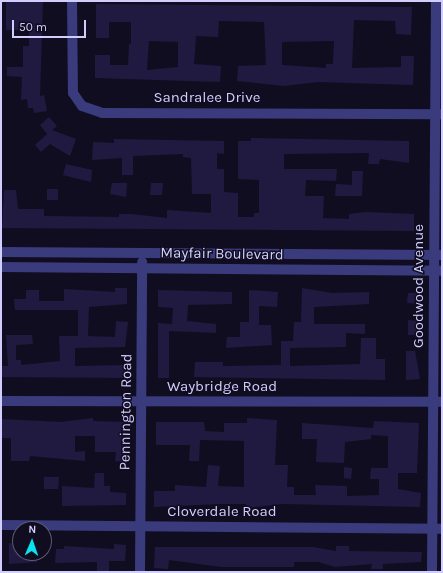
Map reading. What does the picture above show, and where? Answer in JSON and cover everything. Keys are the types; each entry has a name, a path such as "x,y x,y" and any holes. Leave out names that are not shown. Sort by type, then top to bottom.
{"street":[{"name":"Sandralee Drive","path":"72,1 73,93 82,106 102,113 438,114"},
{"name":"Goodwood Avenue","path":"432,572 437,529 438,402 438,114 436,1"},
{"name":"Mayfair Boulevard","path":"1,252 438,255"},
{"name":"Pennington Road","path":"140,572 142,253"},
{"name":"Mayfair Boulevard","path":"1,268 438,271"},
{"name":"Waybridge Road","path":"1,401 438,402"},
{"name":"Cloverdale Road","path":"1,525 437,529"}],"building":[{"path":"6,1 43,2 40,96 44,95 47,111 34,113 33,108 28,108 27,99 21,100 22,77 7,76 7,67 23,67 23,46 29,46 29,30 6,30"},
{"path":"96,4 412,7 411,35 396,34 395,21 354,20 352,68 401,67 401,56 414,56 413,85 318,82 283,86 237,81 238,66 266,65 264,22 219,21 218,37 196,36 194,64 221,66 220,82 95,78 95,55 110,55 110,65 128,65 129,44 131,44 131,22 109,22 109,38 96,38","holes":["149,41 178,42 178,67 147,70","334,41 333,64 326,64 326,68 282,65 282,42"]},
{"path":"49,117 57,126 52,130 76,139 70,156 50,144 41,152 35,145 47,134 40,125"},
{"path":"251,138 409,141 409,163 380,159 379,164 368,164 369,153 284,154 284,169 337,169 336,181 306,180 305,196 324,196 323,218 349,219 349,214 366,212 414,214 414,231 2,228 4,190 16,190 18,209 44,209 44,216 119,217 119,214 131,214 167,218 167,210 211,213 211,194 192,194 191,158 183,157 183,154 133,156 133,175 122,175 122,158 92,160 93,142 114,143 114,139 224,141 224,154 217,153 217,169 224,169 224,192 238,193 238,217 254,217 254,213 259,213 259,180 238,179 238,141 251,141"},
{"path":"66,164 92,170 91,182 63,175"},
{"path":"352,171 363,171 362,196 335,196 336,184 352,185"},
{"path":"112,183 127,183 126,197 110,194"},
{"path":"151,183 163,183 162,195 150,195"},
{"path":"47,189 58,189 58,200 47,200"},
{"path":"115,288 127,288 127,304 89,307 88,336 115,337 116,321 128,322 125,347 75,348 75,366 126,365 126,378 1,377 1,366 8,366 6,335 32,335 33,344 16,345 16,360 21,360 21,365 60,361 59,336 78,336 78,310 15,310 14,299 26,299 26,290 39,290 39,301 64,301 64,289 115,292"},
{"path":"302,288 332,293 369,292 369,304 314,307 314,324 365,324 365,334 346,333 346,347 290,348 290,366 360,364 361,338 376,338 376,359 385,359 385,380 194,377 195,362 223,362 223,366 281,365 281,341 293,341 294,322 301,322"},
{"path":"158,290 232,292 232,304 188,305 187,321 216,324 216,333 169,331 169,378 158,378 158,323 172,324 173,308 158,307"},
{"path":"249,290 278,292 277,307 259,306 259,325 271,325 272,345 226,348 227,337 240,337 240,322 249,322"},
{"path":"408,293 422,293 422,304 407,303"},
{"path":"408,320 420,321 419,335 408,335"},
{"path":"406,351 415,351 420,379 406,380"},
{"path":"93,418 93,421 126,422 126,462 115,461 116,452 95,452 95,436 75,436 75,452 85,451 85,461 30,456 29,461 11,461 11,438 1,438 1,419 61,422"},
{"path":"247,418 277,420 275,465 288,465 287,487 294,487 294,495 316,495 315,485 347,486 347,496 379,495 379,479 370,479 371,468 388,468 388,436 371,435 371,439 345,442 344,463 316,462 317,439 302,439 302,423 373,428 374,421 419,423 417,473 398,473 398,489 421,493 420,507 283,504 246,508 246,504 221,504 154,507 154,491 175,491 175,485 206,487 208,465 220,466 218,486 244,487 244,441 200,440 199,461 189,461 190,445 156,445 156,422 204,422 205,431 224,432 224,423 247,423"},
{"path":"344,467 352,468 351,479 344,478"},
{"path":"95,473 104,473 104,486 110,486 110,492 126,493 126,505 62,506 62,486 94,488"},
{"path":"44,477 59,477 58,489 44,489"},
{"path":"9,543 12,543 12,561 37,561 37,562 9,564"},
{"path":"114,544 126,545 125,561 109,561 109,572 97,572 97,562 55,563 56,549 64,549 64,546 114,549"},
{"path":"336,546 349,546 349,551 422,552 421,562 383,564 383,569 371,569 372,564 335,567 318,562 294,562 294,567 221,567 169,560 168,569 154,568 155,547 313,547 336,551"}]}
